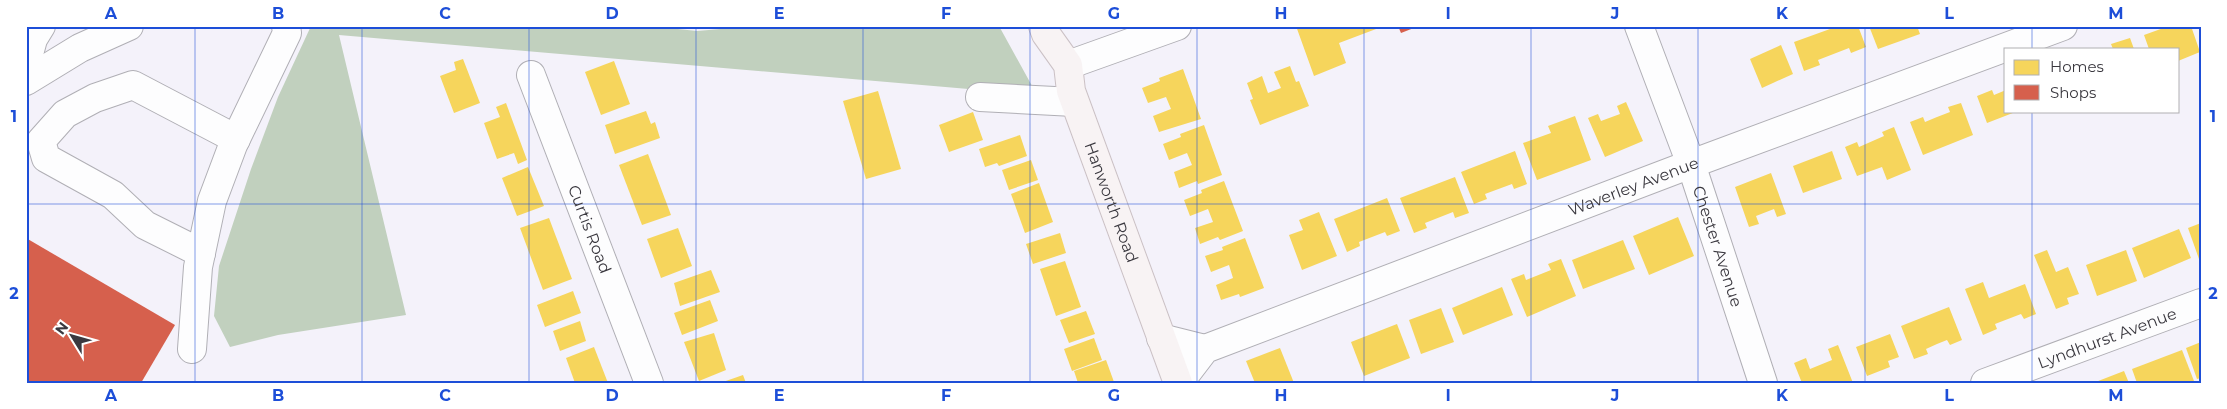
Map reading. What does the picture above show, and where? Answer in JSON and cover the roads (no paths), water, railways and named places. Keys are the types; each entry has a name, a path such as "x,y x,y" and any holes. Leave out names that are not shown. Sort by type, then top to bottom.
{"main road":[{"name":"Hanworth Road","path":"1043,26 1046,34 1068,65 1074,102 1179,383"}],"street":[{"path":"26,65 40,26"},
{"path":"26,81 80,48 128,26"},
{"path":"192,349 201,253 212,201 236,139 287,33 286,26"},
{"path":"1068,65 1177,26"},
{"name":"Chester Avenue","path":"1639,26 1691,164 1764,383"},
{"name":"Waverley Avenue","path":"2005,48 2064,26"},
{"name":"Waverley Avenue","path":"1205,350 1691,164 2004,48"},
{"name":"Curtis Road","path":"531,75 649,383"},
{"path":"201,253 145,225 113,195 46,158 41,141 65,114 95,98 133,86 236,139"},
{"path":"980,97 1074,102"},
{"name":"Lyndhurst Avenue","path":"1985,383 2039,373 2201,303"},
{"path":"1161,338 1205,350 1179,383"}]}
